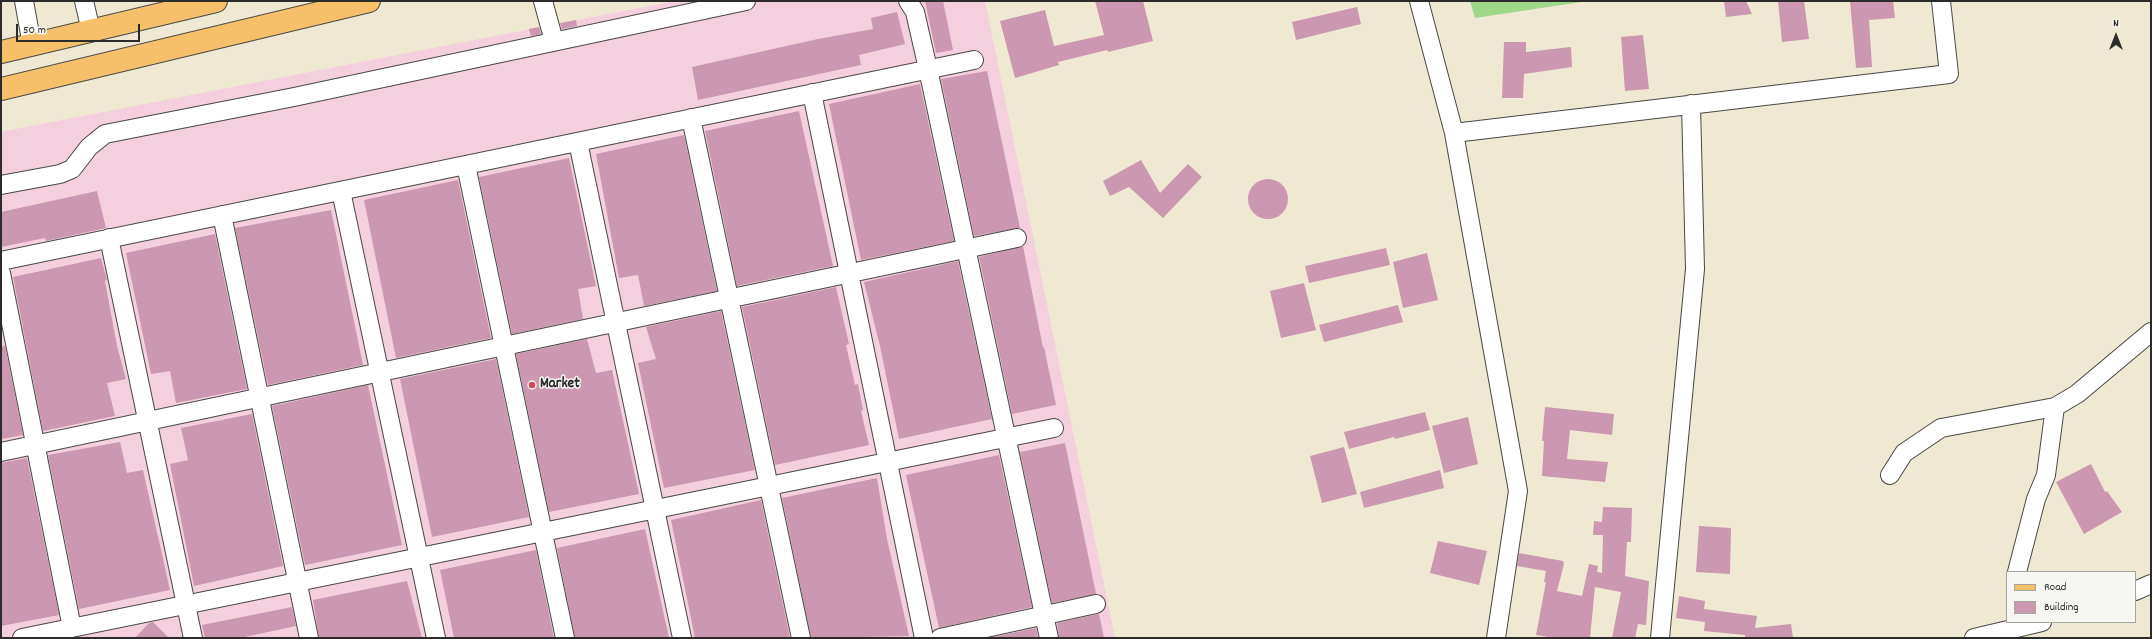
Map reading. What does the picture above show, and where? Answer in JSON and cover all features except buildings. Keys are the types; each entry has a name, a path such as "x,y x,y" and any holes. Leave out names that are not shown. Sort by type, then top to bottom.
{"main road":[{"path":"1,52 216,1"},
{"path":"1,89 369,1"}],"street":[{"path":"24,1 32,45"},
{"path":"84,1 91,30"},
{"path":"543,1 554,42"},
{"path":"1,185 60,174 72,169 89,147 105,134 746,1"},
{"path":"908,1 915,12 928,69 1049,638"},
{"path":"1419,1 1454,133 1518,492 1496,638"},
{"path":"1454,133 1949,74 1941,1"},
{"path":"1,260 974,60"},
{"path":"812,93 924,638"},
{"path":"1660,638 1695,269 1691,104"},
{"path":"691,118 801,638"},
{"path":"578,142 682,638"},
{"path":"466,164 565,638"},
{"path":"341,191 436,638"},
{"path":"222,215 309,638"},
{"path":"109,238 193,638"},
{"path":"1,452 1017,238"},
{"path":"1,273 72,628"},
{"path":"1890,475 1904,453 1941,428 2055,407 2077,394 2151,332"},
{"path":"2017,571 2036,499 2046,475 2055,407"},
{"path":"22,638 1054,428"},
{"path":"2136,591 2151,584"},
{"path":"940,638 1096,604"},
{"path":"1974,638 2038,623"}],"shaded area":[{"name":"Market","path":"675,1 985,1 1115,638 1,638 1,132"}],"green space":[{"path":"1470,1 1588,1 1475,18"}],"place":[{"name":"Market","path":"532,385"}]}
